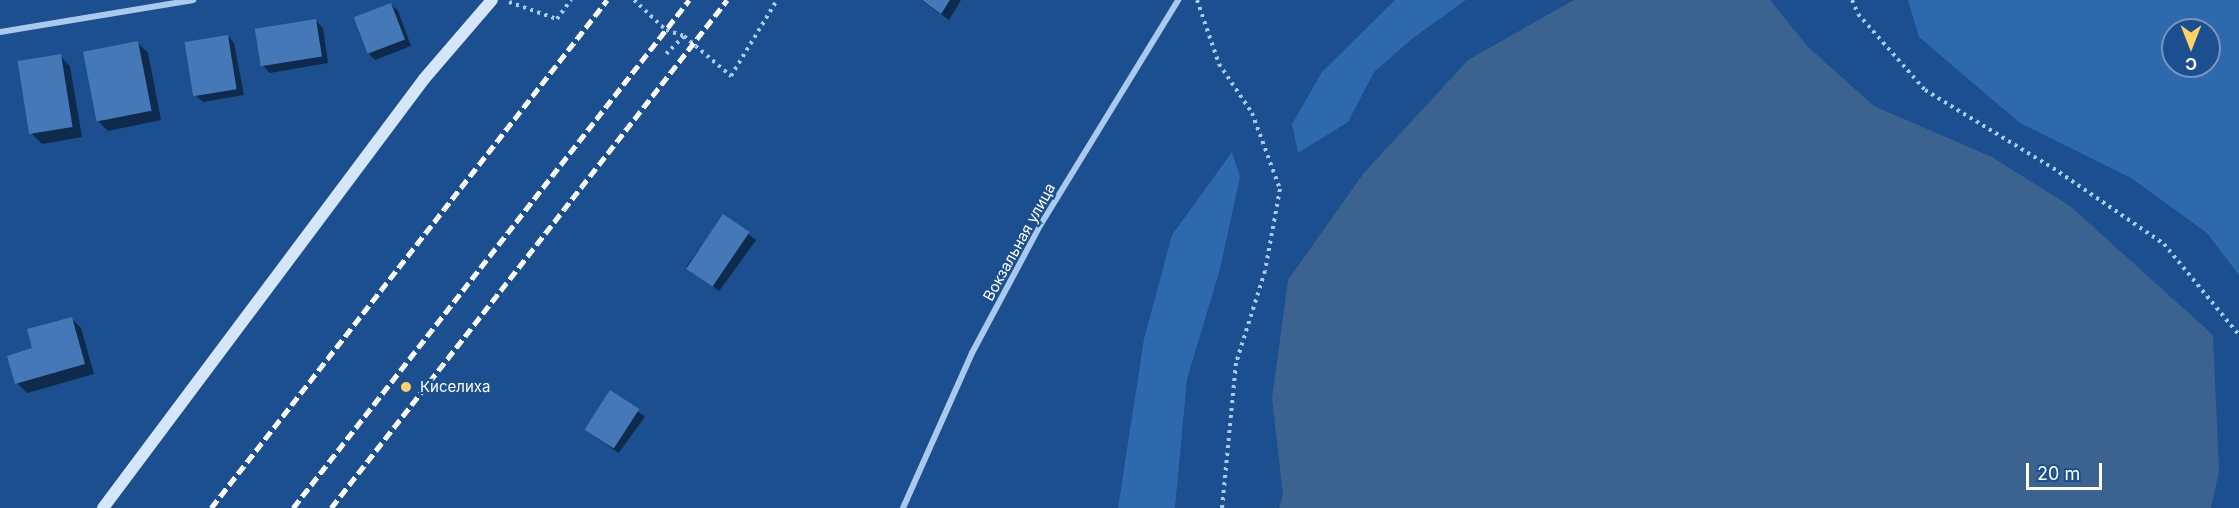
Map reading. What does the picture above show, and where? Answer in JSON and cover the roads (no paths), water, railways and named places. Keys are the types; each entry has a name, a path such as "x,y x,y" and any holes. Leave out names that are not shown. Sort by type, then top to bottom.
{"street":[{"path":"0,32 193,0"},
{"path":"103,508 424,79 492,0"},
{"name":"Вокзальная улица","path":"903,508 972,352 1041,224 1178,0"}],"railway":[{"path":"211,508 607,0"},
{"path":"293,508 689,0"},
{"path":"331,508 727,0"}],"place":[{"name":"Киселиха","path":"406,387"}]}
